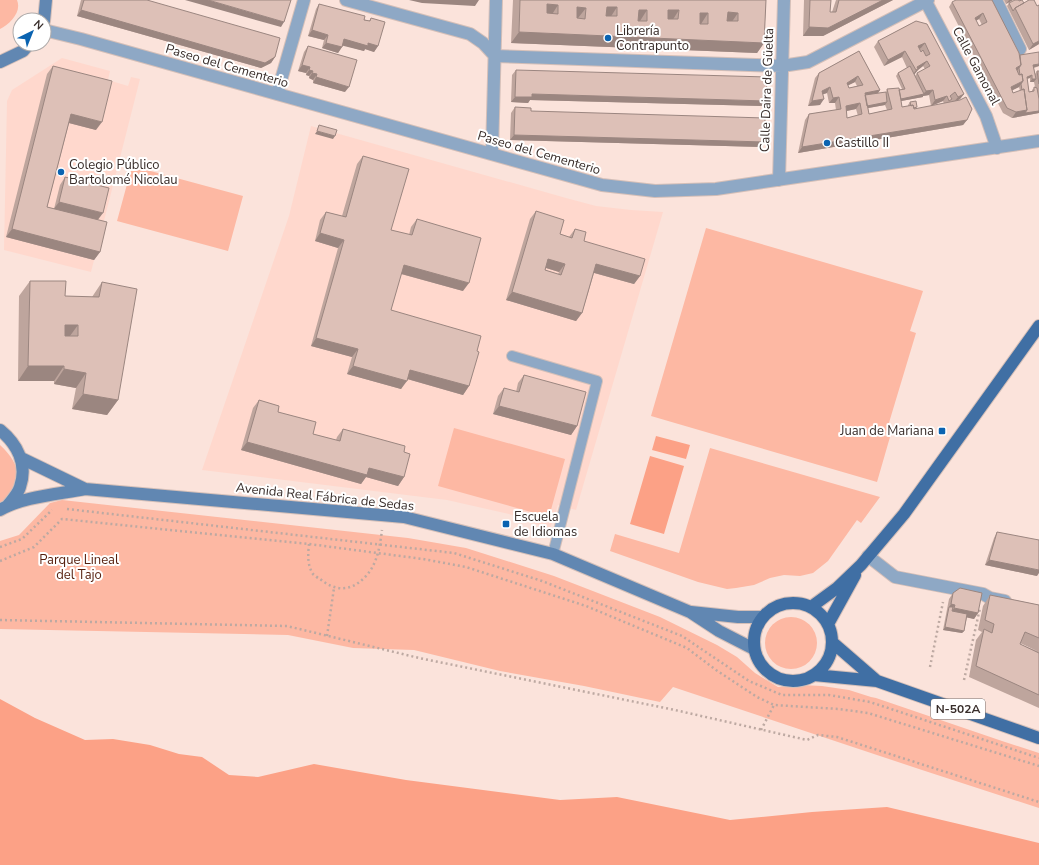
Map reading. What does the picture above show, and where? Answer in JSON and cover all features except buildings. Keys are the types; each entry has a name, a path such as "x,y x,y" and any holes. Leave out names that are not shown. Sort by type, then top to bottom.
{"main road":[{"path":"754,649 754,632 762,617 780,604 796,602 812,607 837,588 864,561 904,514 1039,326"},
{"path":"828,624 864,561"},
{"name":"N-502A","path":"812,607 823,616 828,624 832,642 828,660 814,675"},
{"name":"N-502A","path":"832,642 877,680"},
{"name":"N-502A","path":"754,649 758,661 767,672 780,679 796,681 814,675 877,680 1039,738"}],"street":[{"path":"45,12 46,0"},
{"path":"278,94 304,0"},
{"path":"346,0 470,34 483,43 495,56 782,66 808,62 926,0"},
{"path":"492,154 496,0"},
{"name":"Calle Daira de Güelta","path":"779,180 784,0"},
{"name":"Calle Gamonal","path":"926,0 986,116 997,148"},
{"path":"996,0 1020,49"},
{"name":"Paseo del Cementerio","path":"52,32 602,185 655,191 716,189 1039,141"},
{"path":"0,62 21,52"},
{"name":"Avenida Real Fábrica de Sedas","path":"0,430 11,439 21,458 23,473 20,489 4,508"},
{"name":"Avenida Real Fábrica de Sedas","path":"21,458 85,489"},
{"name":"Avenida Real Fábrica de Sedas","path":"4,508 40,498 85,489 404,517 553,554 690,612 719,631 754,649"},
{"path":"864,561 895,577 983,594 990,598 1018,604"},
{"name":"Avenida Real Fábrica de Sedas","path":"690,612 762,617"}],"lane":[{"path":"512,356 597,381 553,554"}],"path":[{"path":"0,547 22,539 55,507"},
{"path":"63,508 454,553 542,581 682,636 749,681 782,695 828,695 870,702 1039,758"},
{"path":"309,544 308,559 313,574 334,588 344,589 356,584 364,578 378,553 384,515"},
{"path":"0,561 34,547 62,519 309,544 423,558 466,567 586,606 687,648 756,697 774,704 868,712 1039,766"},
{"path":"930,667 946,587"},
{"path":"328,636 334,588"},
{"path":"964,680 983,594"},
{"path":"0,620 287,626 419,658 675,710 807,740 818,736 836,737 1039,802"},
{"path":"760,730 774,704"}],"shaded area":[{"name":"Colegio Público Bartolomé Nicolau","path":"62,58 110,71 108,80 128,86 131,77 140,79 91,272 4,250 7,101 12,90"},
{"path":"311,126 596,206 663,212 576,510 558,505 550,529 509,514 447,500 202,470 289,216"},
{"path":"656,436 690,445 686,459 652,450"},
{"path":"650,456 684,466 664,534 630,524"},
{"path":"0,699 35,718 85,740 113,739 150,745 179,754 202,757 229,775 258,777 314,764 406,780 560,800 617,797 730,820 812,812 887,807 1039,843 1039,865 0,865"}],"green space":[{"path":"0,0 17,0 18,9 16,12 12,12 12,20 0,29"},
{"path":"132,166 243,196 228,251 117,221"},
{"path":"706,228 923,291 910,331 916,333 885,436 890,437 877,482 651,416"},
{"path":"454,428 565,459 549,517 438,486"},
{"path":"0,445 13,460 18,475 14,489 0,503"},
{"path":"710,448 880,497 861,523 857,520 828,561 813,573 800,576 784,575 770,578 754,585 727,589 698,582 610,551 615,534 679,553"},
{"name":"Parque Lineal del Tajo","path":"62,500 408,538 466,548 554,576 660,617 717,645 737,657 755,673 778,687 801,685 849,690 1039,753 1039,808 673,687 660,702 584,686 500,671 414,650 353,648 288,635 0,629 0,541 19,535 50,503"},
{"path":"791,617 805,621 813,629 817,643 813,657 805,665 791,669 777,665 769,657 765,643 769,629 777,621"}],"place":[{"name":"Librería Contrapunto","path":"608,38"},
{"name":"Castillo II","path":"827,143"},
{"name":"Colegio Público Bartolomé Nicolau","path":"61,172"},
{"name":"Juan de Mariana","path":"942,431"},
{"name":"Escuela de Idiomas","path":"506,524"}]}
